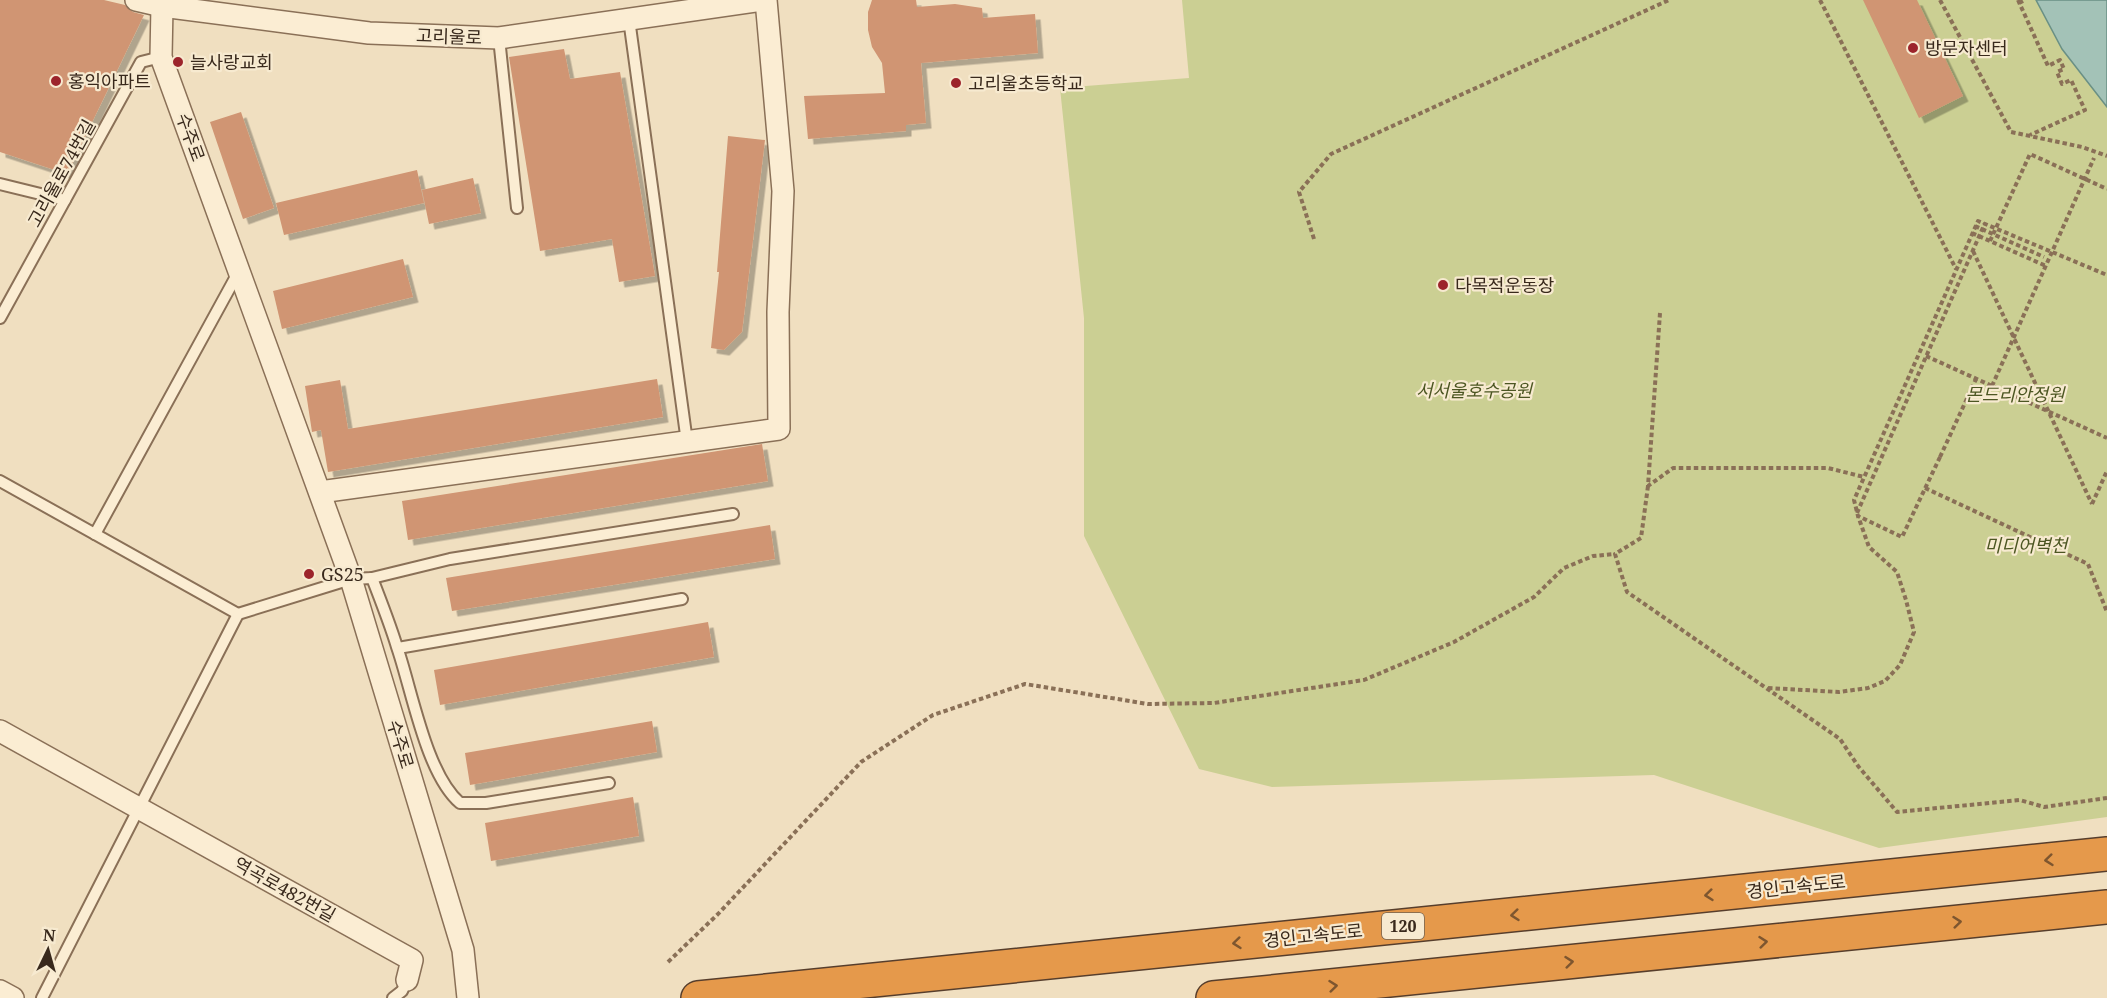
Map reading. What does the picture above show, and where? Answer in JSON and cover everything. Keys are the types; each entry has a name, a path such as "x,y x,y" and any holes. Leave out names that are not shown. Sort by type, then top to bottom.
{"highway":[{"name":"경인고속도로","path":"698,998 2107,854"},
{"path":"1213,998 2107,907"}],"street":[{"name":"고리울로","path":"136,0 369,33 499,38 762,0"},
{"path":"321,492 779,429 778,312 783,191 766,0"},
{"name":"수주로","path":"163,3 161,57 321,492 362,579 465,962 468,998"},
{"name":"역곡로482번길","path":"0,731 412,960 407,980"},
{"path":"0,991 13,998"}],"lane":[{"path":"629,19 687,442"},
{"path":"499,38 517,208"},
{"name":"고리울로74번길","path":"0,318 141,62 161,57"},
{"path":"0,184 65,200"},
{"path":"95,534 240,271"},
{"path":"0,481 238,614 362,579 450,559 733,514"},
{"path":"362,579 398,648 422,733 449,794 460,803 486,803 609,783"},
{"path":"398,648 682,599"},
{"path":"42,998 238,614"},
{"path":"393,998 402,991 407,980"}],"path":[{"path":"1314,239 1299,192 1331,154 1669,0"},
{"path":"1820,0 1956,269"},
{"path":"1940,0 2011,132 2082,147 2107,156"},
{"path":"2025,0 2018,2 2048,66 2060,60 2064,69 2057,72 2062,84 2071,80 2085,110 2030,136"},
{"path":"1990,241 2030,154 2107,189"},
{"path":"1992,386 2094,158"},
{"path":"1767,688 1839,692 1868,688 1885,681 1900,664 1914,632 1906,600 1897,572 1869,547 1854,500 1978,221 2107,275"},
{"path":"1857,515 1985,224"},
{"path":"1975,226 2044,257"},
{"path":"1972,233 2046,266"},
{"path":"1970,239 1973,251 2092,504 2107,471"},
{"path":"668,962 718,914 861,762 933,715 1025,684 1148,704 1214,703 1364,680 1454,642 1534,597 1564,568 1593,556 1615,554 1641,538 1648,486 1660,313"},
{"path":"1926,356 2107,438"},
{"path":"1857,515 1902,537 1976,379 2048,411"},
{"path":"1648,486 1673,468 1828,468 1864,477"},
{"path":"1925,488 2088,564 2107,612"},
{"path":"1615,554 1627,592 1840,739 1897,812 2019,800 2044,807 2107,798"}],"green space":[{"name":"서서울호수공원","path":"1182,0 2107,0 2107,817 1879,848 1654,775 1272,787 1199,769 1084,536 1084,318 1060,88 1189,78"}],"water":[{"path":"2036,0 2107,0 2107,107 2062,49"}],"building":[{"name":"홍익아파트","path":"0,0 104,0 125,5 133,12 144,15 67,174 0,152"},
{"path":"872,0 916,0 917,7 955,4 982,8 983,18 1035,14 1038,53 921,63 926,123 906,125 906,131 808,139 804,96 885,93 882,63 872,47 868,30 868,12"},
{"name":"방문자센터","path":"1863,0 1917,0 1963,96 1919,118"},
{"path":"564,49 570,79 620,72 655,276 619,282 612,239 540,251 509,57"},
{"path":"241,112 274,208 243,219 210,122"},
{"path":"728,136 765,140 742,332 724,350 711,348 719,272 717,272"},
{"path":"417,170 424,203 284,235 276,203"},
{"path":"473,178 481,213 429,224 422,190"},
{"path":"403,259 413,297 282,329 273,291"},
{"path":"657,379 663,417 328,472 321,430 312,432 305,386 340,380 348,429"},
{"path":"762,444 768,481 408,540 402,501"},
{"path":"770,525 775,559 452,611 446,578"},
{"path":"708,622 714,657 440,705 434,670"},
{"path":"652,721 657,752 470,785 465,753"},
{"path":"633,797 639,836 491,861 485,823"}],"place":[{"name":"방문자센터","path":"1913,48"},
{"name":"늘사랑교회","path":"178,62"},
{"name":"홍익아파트","path":"56,81"},
{"name":"고리울초등학교","path":"956,83"},
{"name":"다목적운동장","path":"1443,285"},
{"name":"GS25","path":"309,574"}],"park label":[{"name":"몬드리안정원","path":"2015,394"},
{"name":"미디어벽천","path":"2026,545"}]}
